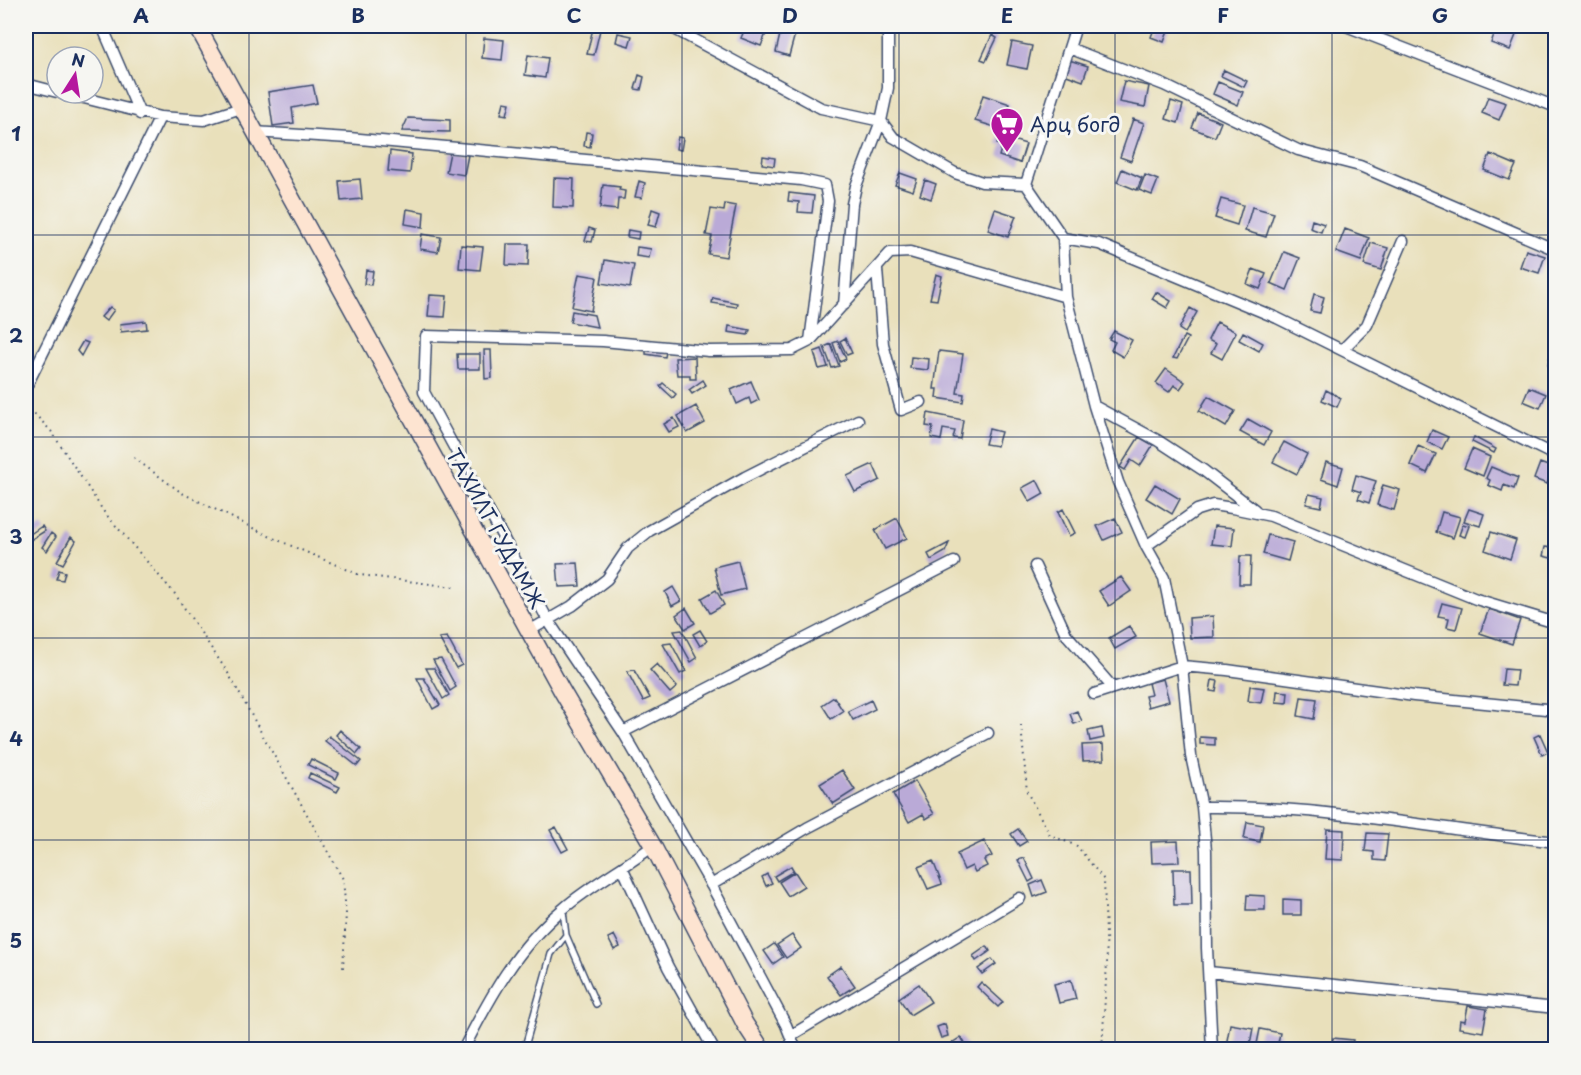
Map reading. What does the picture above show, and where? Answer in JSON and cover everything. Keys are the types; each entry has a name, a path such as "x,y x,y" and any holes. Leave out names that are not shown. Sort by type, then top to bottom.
{"main road":[{"name":"ТАХИЛТ ГУДАМЖ","path":"197,26 529,631 653,846 745,1024 762,1050"}],"street":[{"path":"102,26 140,114"},
{"path":"669,26 821,108 881,121 893,137 955,173 982,182 1026,184"},
{"path":"844,305 852,204 856,186 881,121 888,88 888,26"},
{"path":"1026,184 1076,26"},
{"path":"1346,26 1556,107"},
{"path":"1069,48 1164,85 1298,150 1360,166 1556,250"},
{"path":"26,84 45,89"},
{"path":"105,103 140,114 204,120 241,108"},
{"path":"26,387 160,117"},
{"path":"254,132 349,138 789,179 825,185 828,201 810,341"},
{"path":"1026,184 1063,238 1066,297 1094,406 1118,482 1146,546 1164,578 1182,666 1191,756 1202,807 1206,850 1212,1050"},
{"path":"1063,238 1099,244 1162,267 1278,318 1556,456"},
{"path":"1342,350 1367,326 1402,242"},
{"path":"796,1050 711,885 623,732 549,622 424,392 426,336 603,341 709,351 792,350 810,341 890,253 910,252 1066,297"},
{"path":"876,270 883,344 901,410 921,402"},
{"path":"1094,406 1157,440 1203,470 1258,513"},
{"path":"529,631 549,622 607,579 628,548 649,531 745,477 858,420"},
{"path":"1146,546 1197,510 1213,505 1258,513 1271,516 1476,599 1550,621"},
{"path":"623,732 954,562"},
{"path":"1035,566 1066,634 1113,688"},
{"path":"1094,694 1182,666 1227,670 1414,696 1556,710"},
{"path":"711,885 807,828 988,733"},
{"path":"1202,807 1335,813 1556,842"},
{"path":"464,1050 493,990 526,946 562,909 653,846"},
{"path":"622,869 668,967 714,1050"},
{"path":"790,1036 1020,898"},
{"path":"1209,972 1556,1008"}],"lane":[{"path":"562,909 566,935 596,1004"},
{"path":"524,1050 551,954 566,935"}],"path":[{"path":"26,405 51,432 104,512 175,594 228,673 343,879 346,913 343,968"},
{"path":"134,458 182,493 273,538 360,575 454,587"},
{"path":"1021,725 1027,792 1050,835 1077,846 1104,880 1107,962 1102,1050"}],"building":[{"path":"428,26 461,26 459,34"},
{"path":"746,26 769,26 761,46 741,38"},
{"path":"1146,26 1170,26 1164,42 1151,37 1154,29"},
{"path":"1497,26 1518,30 1510,50 1491,43"},
{"path":"593,28 600,30 594,55 587,54"},
{"path":"781,30 795,34 789,56 776,52"},
{"path":"618,33 632,36 629,46 616,42"},
{"path":"992,35 997,38 986,61 981,59"},
{"path":"484,38 504,40 502,60 482,58"},
{"path":"1012,42 1032,46 1027,69 1007,65"},
{"path":"528,55 548,58 545,78 525,75"},
{"path":"1066,59 1088,66 1083,81 1061,73"},
{"path":"1224,70 1247,81 1244,87 1221,76"},
{"path":"639,75 644,77 641,90 635,89"},
{"path":"1124,81 1149,86 1145,107 1119,102"},
{"path":"1218,82 1243,92 1238,105 1213,94"},
{"path":"313,85 317,103 292,108 294,123 273,126 268,92"},
{"path":"983,95 1010,104 1002,129 975,121"},
{"path":"1488,97 1506,103 1499,120 1482,113"},
{"path":"1171,101 1183,105 1178,123 1166,119"},
{"path":"504,102 510,103 507,115 501,114"},
{"path":"1198,113 1221,122 1215,137 1192,128"},
{"path":"408,118 450,120 450,132 402,131"},
{"path":"1133,119 1144,123 1131,161 1120,157"},
{"path":"586,132 592,133 590,147 584,146"},
{"path":"999,136 1026,144 1020,163 999,156 1002,145 997,144"},
{"path":"678,137 683,138 681,150 676,149"},
{"path":"390,151 412,154 410,173 388,171"},
{"path":"450,152 468,155 464,175 446,172"},
{"path":"1490,154 1516,165 1509,180 1484,170"},
{"path":"763,156 775,158 774,166 762,164"},
{"path":"1122,169 1142,178 1137,190 1117,182"},
{"path":"900,173 917,179 913,191 895,185"},
{"path":"1145,175 1158,180 1152,195 1139,190"},
{"path":"554,178 574,179 573,208 553,207"},
{"path":"360,179 362,199 341,201 339,181"},
{"path":"925,180 936,184 931,199 920,195"},
{"path":"639,181 645,183 642,198 635,197"},
{"path":"603,185 620,187 619,190 625,191 624,199 618,199 617,210 600,208"},
{"path":"789,193 814,196 812,213 798,212 799,202 788,201"},
{"path":"1221,199 1243,205 1237,225 1215,218"},
{"path":"725,204 736,206 726,257 708,254 712,236 706,235 711,209 724,211"},
{"path":"1252,207 1274,213 1266,237 1245,231"},
{"path":"407,209 424,212 423,227 405,224"},
{"path":"652,209 660,212 656,227 648,225"},
{"path":"995,209 1016,216 1008,237 988,230"},
{"path":"1312,220 1324,224 1321,232 1310,228"},
{"path":"589,228 595,230 592,242 585,241"},
{"path":"1345,229 1369,238 1361,261 1336,252"},
{"path":"628,230 639,232 638,239 627,237"},
{"path":"422,234 441,237 438,252 420,249"},
{"path":"1371,243 1388,248 1381,270 1364,265"},
{"path":"507,244 529,244 528,266 506,265"},
{"path":"461,245 483,247 480,270 459,268"},
{"path":"637,247 651,249 649,258 636,256"},
{"path":"1526,250 1545,256 1539,273 1520,267"},
{"path":"1284,252 1300,258 1287,290 1271,283"},
{"path":"605,260 634,265 630,288 601,283"},
{"path":"1253,269 1266,274 1260,289 1247,284"},
{"path":"366,270 373,271 371,285 364,284"},
{"path":"579,274 597,277 591,311 572,307"},
{"path":"936,274 942,276 937,300 930,299"},
{"path":"1156,292 1171,301 1167,308 1152,299"},
{"path":"1314,294 1324,297 1320,313 1310,311"},
{"path":"430,295 447,296 445,317 428,316"},
{"path":"713,298 737,303 736,307 712,303"},
{"path":"110,307 114,310 106,321 101,317"},
{"path":"1190,308 1197,312 1185,333 1179,329"},
{"path":"572,311 594,315 597,327 570,322"},
{"path":"146,321 147,329 121,332 120,324"},
{"path":"1217,322 1236,332 1222,359 1211,353 1216,344 1208,340"},
{"path":"729,326 750,330 748,335 728,332"},
{"path":"1114,331 1132,340 1123,357 1111,350 1115,342 1109,339"},
{"path":"1243,332 1263,343 1259,351 1239,340"},
{"path":"1184,336 1188,338 1177,359 1173,358"},
{"path":"845,338 852,353 847,355 840,341"},
{"path":"83,341 88,343 81,356 77,351"},
{"path":"838,341 846,359 840,362 833,343"},
{"path":"831,344 839,366 832,368 824,347"},
{"path":"1552,346 1556,347 1556,367 1548,365"},
{"path":"822,349 828,367 819,369 814,352"},
{"path":"484,350 491,350 492,378 485,379"},
{"path":"646,350 666,352 665,357 646,354"},
{"path":"939,351 963,354 957,393 964,394 963,402 937,398 938,389 934,389"},
{"path":"457,354 480,354 480,369 458,369"},
{"path":"695,357 696,379 690,379 690,375 677,375 675,358"},
{"path":"911,357 929,359 928,370 910,368"},
{"path":"1166,369 1185,382 1180,389 1174,385 1169,392 1156,383"},
{"path":"703,380 706,385 692,394 689,390"},
{"path":"751,381 759,400 751,404 749,398 737,404 731,390"},
{"path":"663,383 676,394 673,398 660,386"},
{"path":"1529,387 1546,394 1540,408 1523,401"},
{"path":"1326,390 1341,398 1337,407 1322,400"},
{"path":"1208,396 1235,411 1226,427 1199,411"},
{"path":"696,406 705,423 687,433 678,416"},
{"path":"928,413 963,420 960,439 953,438 955,431 943,429 941,440 931,438 933,427 926,426"},
{"path":"674,418 679,427 669,432 664,424"},
{"path":"1248,419 1271,432 1264,445 1240,432"},
{"path":"989,429 1001,432 997,446 985,444"},
{"path":"1432,430 1448,437 1442,449 1427,442"},
{"path":"1139,437 1153,445 1140,466 1131,460 1125,470 1120,467"},
{"path":"1474,437 1496,449 1494,453 1472,442"},
{"path":"1284,442 1307,454 1297,474 1273,462"},
{"path":"1418,446 1436,454 1427,473 1410,465"},
{"path":"1472,449 1490,457 1483,476 1464,468"},
{"path":"1326,462 1343,467 1338,485 1321,479"},
{"path":"1540,463 1553,468 1547,484 1534,479"},
{"path":"873,464 880,480 855,492 847,476"},
{"path":"1491,467 1518,478 1514,489 1504,485 1502,491 1488,485 1490,480 1486,478"},
{"path":"1356,475 1376,481 1369,503 1358,499 1361,492 1352,489"},
{"path":"1037,480 1044,494 1030,502 1022,488"},
{"path":"1155,484 1180,499 1172,514 1146,498"},
{"path":"1383,485 1400,490 1394,510 1377,505"},
{"path":"1309,494 1323,497 1321,507 1306,504"},
{"path":"1063,509 1075,533 1069,536 1058,512"},
{"path":"1469,509 1484,514 1480,526 1464,521"},
{"path":"1442,512 1460,517 1453,538 1436,532"},
{"path":"897,518 907,538 885,549 875,530"},
{"path":"1115,518 1122,532 1104,540 1097,526"},
{"path":"1463,524 1469,526 1465,537 1459,535"},
{"path":"42,526 45,531 27,542 26,537"},
{"path":"1214,526 1234,528 1232,546 1211,544"},
{"path":"1491,532 1516,540 1510,559 1485,550"},
{"path":"51,533 56,537 47,551 42,547"},
{"path":"1268,535 1293,542 1288,561 1263,554"},
{"path":"71,537 76,541 63,564 57,561"},
{"path":"949,543 945,552 931,560 928,554"},
{"path":"1545,547 1553,548 1551,558 1543,556"},
{"path":"1240,556 1251,556 1250,584 1239,584"},
{"path":"738,561 745,589 721,595 714,567"},
{"path":"578,563 580,586 559,587 557,564"},
{"path":"59,570 65,572 63,580 56,579"},
{"path":"1121,577 1131,591 1109,606 1099,591"},
{"path":"673,587 681,601 672,606 665,592"},
{"path":"716,590 724,605 710,613 702,598"},
{"path":"1442,603 1462,608 1456,629 1447,627 1449,618 1438,616"},
{"path":"686,608 695,623 685,629 676,615"},
{"path":"1489,609 1520,620 1512,644 1480,633"},
{"path":"1213,616 1214,637 1190,638 1189,618"},
{"path":"1129,626 1136,637 1115,649 1109,638"},
{"path":"682,630 697,658 691,662 674,631"},
{"path":"700,630 707,641 700,646 693,634"},
{"path":"447,637 462,665 456,668 439,638"},
{"path":"671,643 686,671 680,674 663,644"},
{"path":"441,659 456,687 450,691 433,660"},
{"path":"657,664 677,687 670,693 650,670"},
{"path":"426,668 434,668 449,695 443,699"},
{"path":"1504,669 1517,670 1515,686 1502,685"},
{"path":"634,670 650,698 643,701 627,671"},
{"path":"417,678 424,678 440,705 433,709"},
{"path":"1163,679 1169,701 1148,707 1145,696 1151,695 1148,683"},
{"path":"1212,680 1218,681 1216,692 1210,691"},
{"path":"1250,686 1264,688 1261,703 1248,701"},
{"path":"1277,691 1288,692 1287,703 1276,702"},
{"path":"834,697 843,711 831,719 822,705"},
{"path":"1301,697 1317,699 1314,719 1298,716"},
{"path":"871,700 875,709 853,720 848,711"},
{"path":"1077,711 1082,721 1074,724 1070,714"},
{"path":"1102,728 1104,738 1090,741 1088,731"},
{"path":"340,730 361,749 357,754 336,735"},
{"path":"1540,734 1548,752 1542,755 1534,737"},
{"path":"329,736 361,761 357,766 325,741"},
{"path":"1200,737 1215,738 1215,745 1200,744"},
{"path":"1103,744 1104,760 1083,761 1082,745"},
{"path":"311,759 339,773 336,779 308,765"},
{"path":"842,770 855,790 833,804 820,784"},
{"path":"310,773 340,787 337,792 308,778"},
{"path":"915,781 934,814 926,819 923,814 909,822 893,794"},
{"path":"1247,822 1263,825 1260,842 1244,839"},
{"path":"556,827 568,849 562,852 550,830"},
{"path":"1018,829 1027,841 1019,846 1011,834"},
{"path":"1327,829 1344,830 1343,860 1325,859"},
{"path":"1367,833 1388,834 1385,861 1374,860 1374,852 1365,851"},
{"path":"984,841 992,856 984,860 987,866 975,872 972,866 964,870 957,854"},
{"path":"1178,841 1179,862 1152,863 1151,842"},
{"path":"1024,858 1034,879 1029,882 1018,860"},
{"path":"933,861 942,884 928,889 918,867"},
{"path":"791,866 794,871 777,881 774,876"},
{"path":"1173,869 1191,869 1192,905 1174,905"},
{"path":"795,872 804,886 788,896 779,882"},
{"path":"767,874 772,883 766,886 762,877"},
{"path":"1042,880 1047,892 1034,897 1030,885"},
{"path":"1247,895 1265,896 1265,910 1246,910"},
{"path":"1283,899 1301,900 1301,915 1283,915"},
{"path":"614,935 620,947 614,950 608,938"},
{"path":"792,935 801,948 786,958 777,945"},
{"path":"774,944 783,957 773,964 764,951"},
{"path":"987,946 990,951 976,961 973,956"},
{"path":"992,959 996,964 982,974 978,969"},
{"path":"841,966 855,986 841,995 827,976"},
{"path":"1071,980 1076,999 1059,1003 1054,984"},
{"path":"981,982 1003,1002 998,1007 977,987"},
{"path":"919,984 931,1002 910,1015 899,998"},
{"path":"1468,1006 1487,1009 1483,1032 1459,1028 1460,1020 1465,1021"},
{"path":"1552,1019 1556,1020 1556,1038 1550,1038"},
{"path":"945,1024 948,1036 941,1038 937,1027"},
{"path":"1230,1024 1253,1028 1249,1050 1226,1046"},
{"path":"1260,1029 1280,1033 1277,1048 1269,1046 1269,1050 1261,1050 1262,1045 1257,1044"},
{"path":"961,1037 969,1050 956,1050 952,1043"},
{"path":"1333,1038 1353,1040 1352,1050 1331,1050"}],"place":[{"name":"Арц богд","path":"1007,153"}]}
